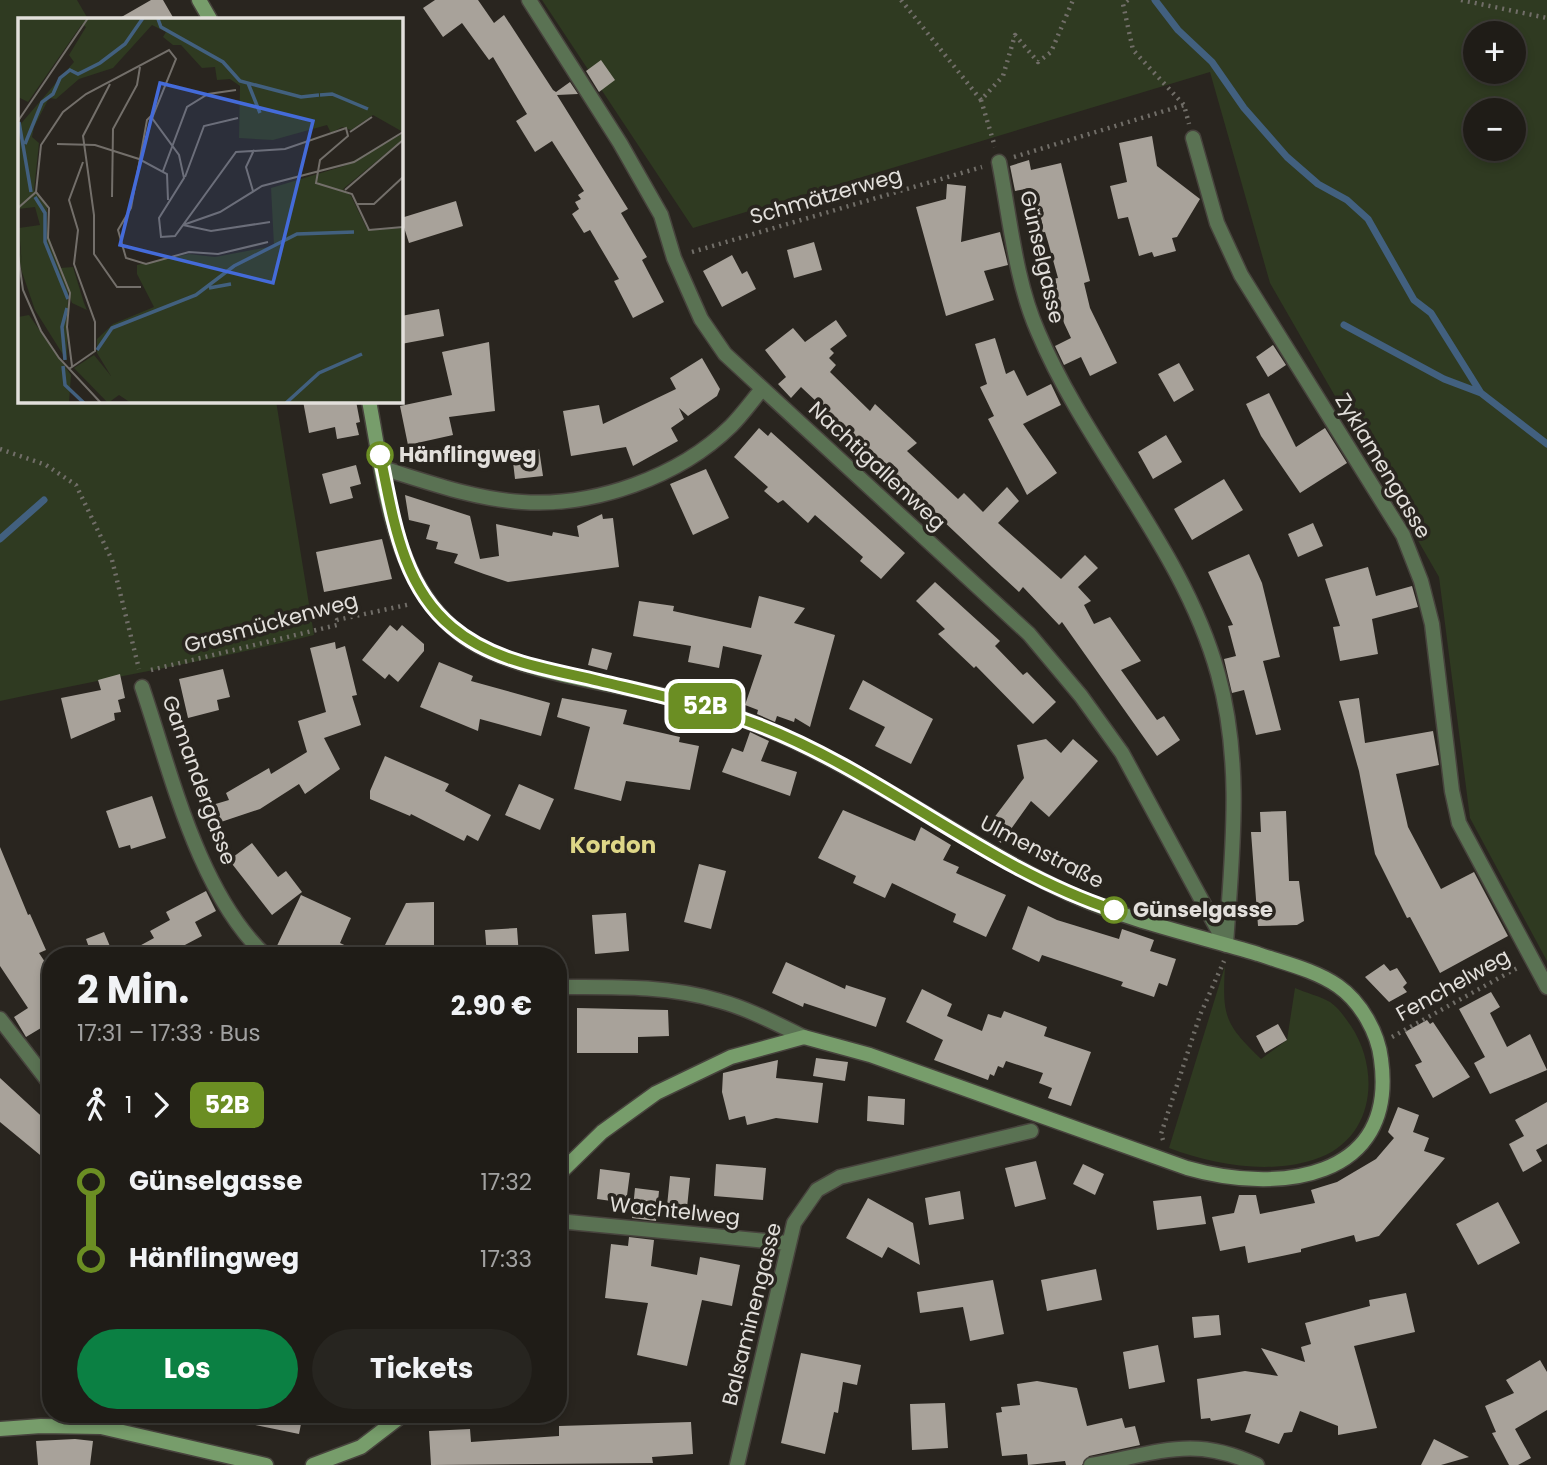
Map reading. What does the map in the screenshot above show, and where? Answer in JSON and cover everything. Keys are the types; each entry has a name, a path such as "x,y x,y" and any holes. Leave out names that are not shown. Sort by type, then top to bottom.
{"street":[{"path":"199,0 209,18"},
{"name":"Nachtigallenweg","path":"529,0 620,142 661,215 674,258 701,319 725,354 1029,634 1081,696 1134,773 1228,946"},
{"name":"Zyklamengasse","path":"1193,138 1217,223 1241,275 1403,535 1414,560 1432,624 1454,806 1468,841 1547,987"},
{"name":"Günselgasse","path":"999,162 1025,293 1037,330 1084,422 1151,526 1176,573 1201,626 1218,674 1234,776 1235,826 1228,946"},
{"path":"382,468 459,492 520,502 561,503 635,484 670,469 703,449 732,425 762,389"},
{"name":"Ulmenstraße","path":"369,402 399,540 413,577 437,611 471,642 519,663 704,706 758,725 849,767 989,851 1071,894 1184,934 1290,964 1340,987 1363,1012 1379,1044 1384,1083 1381,1112 1356,1152 1334,1165 1285,1178 1252,1181 1216,1176 882,1059 804,1037"},
{"name":"Gamandergasse","path":"141,680 196,842 226,903 243,931 258,947"},
{"path":"567,987 634,987 691,994 721,1001 804,1037"},
{"path":"0,1019 42,1073"},
{"path":"567,1166 602,1132 656,1093 731,1057 804,1037"},
{"name":"Balsaminengasse","path":"737,1465 788,1243 794,1223 817,1190 840,1177 1031,1131"},
{"name":"Wachtelweg","path":"567,1222 788,1243"},
{"path":"313,1465 361,1447 392,1423"},
{"path":"0,1429 41,1426 101,1427 266,1465"},
{"path":"1091,1465 1170,1448 1193,1447 1216,1449 1256,1465"}],"path":[{"path":"901,0 981,100 999,162"},
{"path":"981,100 1003,76 1015,35 1038,62 1051,52 1073,0"},
{"name":"Schmätzerweg","path":"674,258 1184,105 1133,50 1123,4 1128,0"},
{"path":"1461,0 1547,18"},
{"path":"0,449 46,465 76,485 112,560 141,680"},
{"name":"Grasmückenweg","path":"141,680 337,625 337,620 410,605"},
{"path":"1161,1134 1200,1015 1228,946"},
{"name":"Fenchelweg","path":"1390,1038 1532,960"}],"green space":[{"path":"0,0 77,0 87,18 18,18 18,402 276,402 314,635 0,701"},
{"path":"542,0 1547,0 1547,961 1470,818 1439,577 1270,283 1210,72 693,228"},
{"path":"1225,966 1224,997 1228,1018 1240,1037 1261,1059 1287,1040 1295,988 1330,1002 1351,1026 1366,1062 1367,1100 1353,1133 1339,1147 1303,1163 1264,1167 1205,1159 1169,1148"}],"building":[{"path":"151,0 163,0 173,18 120,18"},
{"path":"435,0 478,0 494,23 504,15 553,90 556,92 570,82 578,94 557,95 628,209 621,213 647,257 642,260 664,302 633,318 614,281 619,279 590,230 584,233 572,214 579,209 575,202 581,199 578,195 584,191 552,141 535,152 516,121 527,114 493,57 489,60 462,23 443,37 423,8"},
{"path":"601,60 615,80 599,92 586,71"},
{"path":"1152,136 1157,166 1200,199 1177,237 1172,238 1176,251 1154,257 1152,252 1139,256 1128,217 1118,219 1110,186 1127,182 1119,143"},
{"path":"1029,160 1031,170 1061,163 1090,281 1084,283 1090,308 1117,363 1090,376 1081,357 1064,365 1055,346 1071,338 1064,323 1053,279 1058,278 1045,232 1041,233 1031,188 1015,191 1010,166"},
{"path":"947,184 966,186 961,242 1000,232 1008,265 984,271 994,300 946,316 916,207 946,199"},
{"path":"456,201 463,226 409,243 402,218"},
{"path":"814,242 822,270 794,278 787,250"},
{"path":"732,255 742,274 747,271 756,289 722,307 703,271"},
{"path":"439,309 444,336 402,344 402,316"},
{"path":"836,320 847,336 830,349 834,353 829,358 836,365 830,372 870,411 875,404 917,443 907,451 958,499 964,493 983,512 1007,487 1019,501 998,523 1061,579 1085,555 1098,568 1078,587 1091,601 1084,605 1094,624 1110,617 1141,661 1121,670 1157,720 1164,716 1180,740 1157,756 1062,622 1059,625 1023,587 1019,592 801,387 791,398 778,384 786,377 765,350 793,328 805,342"},
{"path":"995,338 1006,374 1014,370 1027,396 1051,384 1061,405 1023,424 1057,473 1027,495 988,419 994,416 980,387 987,384 975,344"},
{"path":"489,342 495,411 449,417 453,435 408,445 400,406 452,395 442,352"},
{"path":"1273,345 1286,365 1268,377 1256,357"},
{"path":"702,358 720,389 717,396 688,416 679,408 684,419 671,428 678,441 633,466 626,447 571,456 563,411 599,405 603,424 676,389 670,378"},
{"path":"1179,363 1194,390 1174,402 1158,374"},
{"path":"1269,393 1296,447 1325,428 1347,463 1300,493 1261,436 1246,404"},
{"path":"303,402 356,402 359,435 337,439 335,427 309,433"},
{"path":"759,428 768,436 771,432 905,553 881,579 860,561 863,557 815,515 808,523 783,500 778,503 764,491 768,487 734,457"},
{"path":"1166,435 1182,462 1153,479 1138,452"},
{"path":"539,449 543,476 515,479 512,453"},
{"path":"356,465 361,484 350,487 353,498 330,504 322,474"},
{"path":"706,469 729,518 693,535 670,484"},
{"path":"1224,479 1243,510 1192,540 1174,509"},
{"path":"405,495 470,516 480,559 499,556 496,524 552,536 553,532 579,537 577,526 602,514 603,519 613,518 619,567 508,582 484,574 454,563 458,554 436,549 438,542 426,539 430,525 409,520"},
{"path":"1313,523 1323,546 1298,557 1288,534"},
{"path":"382,539 392,579 324,592 316,552"},
{"path":"1249,554 1262,583 1280,657 1263,661 1281,730 1256,735 1244,690 1232,693 1224,659 1236,656 1228,626 1233,625 1208,572"},
{"path":"1368,567 1376,596 1412,586 1418,607 1372,619 1378,654 1340,661 1333,627 1340,626 1325,579"},
{"path":"935,582 1000,641 995,646 1023,675 1027,672 1056,702 1033,724 976,666 974,668 938,634 945,629 916,601"},
{"path":"759,596 805,608 794,623 835,635 810,727 795,718 794,722 777,716 775,722 745,705 762,655 723,646 719,668 688,662 691,646 633,636 639,601 674,606 673,611 751,628"},
{"path":"390,625 397,631 402,625 424,644 424,651 398,682 389,674 385,679 362,660"},
{"path":"335,642 336,649 345,646 357,695 352,696 361,725 324,738 340,769 305,794 299,784 260,809 209,826 202,808 229,800 226,793 269,768 271,774 307,752 298,721 326,712 310,648"},
{"path":"592,648 612,653 607,670 588,665"},
{"path":"439,662 473,676 471,681 550,703 541,736 480,719 478,731 420,707"},
{"path":"223,669 230,697 217,700 219,710 188,718 179,679"},
{"path":"120,674 125,698 118,700 121,712 114,713 115,720 71,739 61,698 101,690 98,680"},
{"path":"863,680 933,719 911,764 875,746 885,727 849,709"},
{"path":"562,698 627,710 623,724 680,737 679,742 699,746 690,790 626,781 621,801 574,789 590,727 557,717"},
{"path":"1359,698 1365,743 1433,731 1439,765 1396,774 1408,827 1441,889 1474,872 1508,936 1440,973 1410,917 1407,918 1375,854 1359,771 1339,701"},
{"path":"750,732 769,741 761,761 797,772 790,796 722,772 732,748 743,752"},
{"path":"1046,739 1061,753 1073,739 1098,761 1049,817 1031,801 1001,843 984,831 1024,778 1017,745"},
{"path":"385,756 449,784 445,791 491,815 478,841 467,835 464,841 411,814 410,816 370,799 370,791"},
{"path":"519,784 554,799 540,830 505,815"},
{"path":"152,796 166,838 131,849 130,845 119,848 106,811"},
{"path":"843,810 915,841 921,827 951,845 943,860 959,867 956,873 1006,895 986,937 953,922 956,914 892,883 885,898 853,883 856,876 818,858"},
{"path":"1286,811 1289,881 1299,881 1304,921 1297,925 1258,926 1251,832 1261,832 1260,812"},
{"path":"252,843 278,877 286,871 302,892 272,915 229,860"},
{"path":"0,847 28,915 30,914 45,947 39,953 42,958 42,1027 26,1037 14,1017 28,1008 0,966"},
{"path":"699,864 726,871 711,929 684,922"},
{"path":"206,891 216,911 195,922 202,936 181,947 138,947 154,938 150,931 170,920 166,912"},
{"path":"301,895 351,918 340,943 349,947 276,947"},
{"path":"434,902 434,947 384,947 406,903"},
{"path":"1028,906 1057,920 1119,939 1122,929 1154,940 1150,951 1176,959 1167,986 1159,983 1154,997 1121,986 1123,982 1042,955 1039,962 1012,949"},
{"path":"626,913 629,951 595,954 592,915"},
{"path":"517,928 518,947 486,947 485,930"},
{"path":"104,932 110,947 89,947 86,939"},
{"path":"786,962 845,989 846,985 886,998 876,1027 804,1003 803,1007 772,993"},
{"path":"1384,964 1390,971 1397,968 1407,983 1403,987 1407,992 1389,1002 1365,977"},
{"path":"922,989 952,1004 947,1016 982,1031 988,1014 1001,1018 1004,1011 1047,1027 1044,1036 1091,1052 1071,1106 1048,1098 1052,1088 1039,1083 1043,1073 1006,1061 1003,1068 998,1066 994,1076 990,1074 988,1080 934,1060 943,1040 906,1022"},
{"path":"1491,992 1500,1007 1490,1013 1507,1047 1530,1034 1547,1070 1490,1094 1474,1063 1485,1057 1459,1009"},
{"path":"577,1008 668,1010 669,1036 638,1037 638,1053 577,1053"},
{"path":"1427,1020 1430,1024 1433,1022 1470,1077 1433,1098 1415,1065 1422,1062 1405,1032"},
{"path":"1278,1024 1287,1040 1265,1053 1256,1036"},
{"path":"816,1058 848,1062 845,1081 813,1076"},
{"path":"778,1060 776,1078 823,1083 818,1123 776,1118 747,1125 745,1116 729,1120 722,1092 723,1073"},
{"path":"0,1078 42,1117 42,1157 0,1122"},
{"path":"868,1096 905,1099 904,1125 867,1121"},
{"path":"1547,1102 1547,1144 1536,1150 1542,1161 1523,1172 1509,1144 1524,1136 1515,1120"},
{"path":"1398,1107 1419,1115 1413,1132 1429,1138 1424,1151 1445,1158 1379,1236 1356,1242 1354,1235 1301,1249 1301,1252 1248,1263 1245,1246 1220,1251 1212,1217 1234,1213 1239,1195 1256,1195 1260,1214 1315,1203 1311,1190 1337,1182 1376,1159 1394,1138 1388,1132"},
{"path":"1036,1161 1046,1199 1015,1207 1005,1168"},
{"path":"716,1164 766,1168 763,1200 714,1196"},
{"path":"1083,1164 1104,1174 1095,1195 1073,1184"},
{"path":"600,1169 630,1173 626,1203 597,1199"},
{"path":"670,1176 690,1178 687,1208 667,1206"},
{"path":"635,1188 659,1191 656,1221 632,1218"},
{"path":"960,1191 964,1219 929,1225 925,1198"},
{"path":"1201,1196 1206,1224 1157,1230 1153,1201"},
{"path":"868,1198 913,1223 920,1265 888,1247 882,1258 846,1238"},
{"path":"1498,1202 1520,1243 1478,1265 1456,1224"},
{"path":"629,1237 654,1240 651,1266 697,1275 700,1257 740,1265 732,1306 702,1300 687,1366 637,1355 648,1303 605,1298 611,1244 628,1246"},
{"path":"1096,1269 1102,1300 1047,1311 1041,1280"},
{"path":"993,1280 1004,1334 970,1341 963,1307 920,1313 917,1292"},
{"path":"1406,1293 1415,1332 1354,1346 1377,1428 1338,1435 1338,1426 1300,1411 1292,1432 1284,1433 1279,1444 1245,1432 1251,1414 1211,1421 1210,1418 1201,1419 1197,1379 1245,1371 1278,1376 1261,1348 1305,1362 1301,1347 1311,1344 1305,1323 1370,1306 1369,1300"},
{"path":"1219,1315 1221,1335 1194,1338 1192,1317"},
{"path":"1158,1345 1165,1382 1129,1389 1123,1352"},
{"path":"801,1353 861,1365 857,1385 843,1382 838,1413 834,1412 825,1454 781,1443"},
{"path":"1540,1360 1547,1372 1547,1410 1515,1429 1531,1458 1518,1465 1509,1465 1492,1433 1496,1432 1485,1406 1514,1393 1506,1380"},
{"path":"1037,1381 1077,1388 1087,1426 1122,1418 1125,1428 1135,1426 1140,1445 1089,1456 1082,1465 1066,1465 1065,1461 1028,1465 1027,1454 1002,1456 996,1413 1002,1412 1001,1407 1020,1405 1017,1384"},
{"path":"945,1403 948,1448 912,1450 910,1404"},
{"path":"691,1422 693,1454 652,1457 653,1463 431,1465 429,1431 470,1429 471,1442 559,1436 559,1426"},
{"path":"245,1423 301,1423 299,1434"},
{"path":"1434,1439 1469,1457 1441,1465 1421,1465"},
{"path":"36,1441 93,1441 90,1465 38,1465"}],"waterway":[{"path":"1155,0 1178,30 1212,62 1244,108 1287,157 1318,184 1347,200 1368,219 1414,300 1431,313 1481,393 1547,444"},
{"path":"1344,325 1444,379 1481,393"},
{"path":"0,539 44,500"}],"bus line":[{"name":"52B","path":"380,455 399,540 413,577 426,598 450,626 471,642 519,663 704,706 758,725 849,767 989,851 1071,894 1114,910"}],"place":[{"name":"Hänflingweg","path":"380,455"},
{"name":"Günselgasse","path":"1114,910"}],"district":[{"name":"Kordon","path":"613,845"}]}
